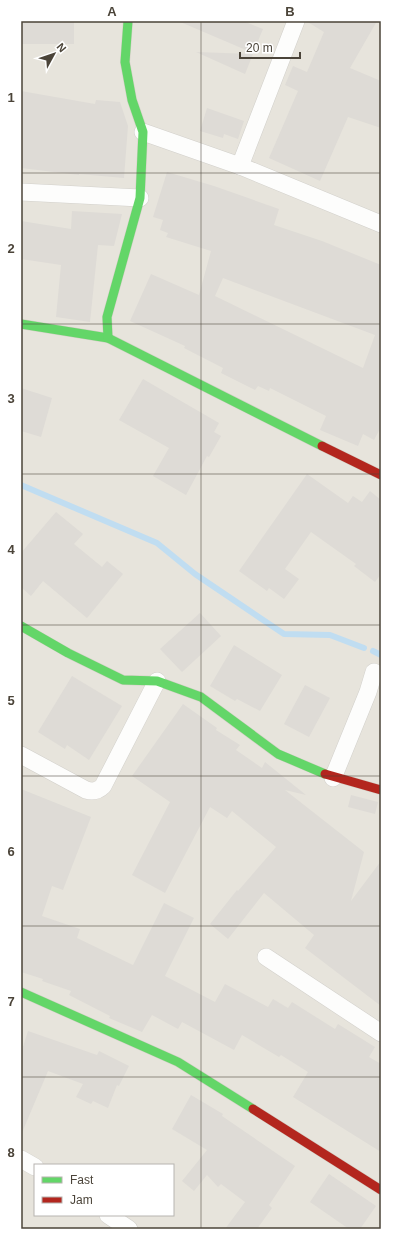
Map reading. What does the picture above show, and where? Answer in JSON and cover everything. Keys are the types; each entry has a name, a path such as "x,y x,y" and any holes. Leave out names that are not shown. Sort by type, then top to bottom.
{"street":[{"path":"108,338 108,317 140,198 143,132 132,100 125,62 128,21"},
{"path":"240,166 296,21"},
{"path":"143,132 240,166 381,224"},
{"path":"21,192 140,198"},
{"path":"21,324 108,338 381,475"},
{"path":"21,626 123,680 157,681 201,697 278,754 333,778 381,790"},
{"path":"333,778 368,692 374,672"},
{"path":"21,755 86,790 91,791 100,789 104,786 157,681"},
{"path":"266,957 381,1033"},
{"path":"21,992 178,1062 381,1190"},
{"path":"21,1159 34,1166"},
{"path":"110,1216 129,1229"}],"shaded area":[{"path":"21,21 381,21 381,1229 21,1229"}],"building":[{"path":"21,21 74,21 74,44 21,44"},
{"path":"178,21 243,21 263,29 253,53"},
{"path":"306,21 377,21 350,68 381,81 381,128 348,117 320,181 269,158 298,91 285,85 293,66 307,72 324,32"},
{"path":"196,52 253,54 245,74"},
{"path":"21,91 95,104 96,100 120,102 128,126 124,178 79,175 21,168"},
{"path":"207,108 244,121 238,139 224,134 223,138 200,131"},
{"path":"167,172 214,186 279,209 274,225 322,241 381,265 381,427 374,440 363,434 358,446 320,430 326,416 270,388 269,391 258,386 255,390 221,373 223,368 184,348 185,346 130,321 151,274 199,295 211,251 166,237 168,233 160,230 163,220 153,217","holes":["223,278 375,335 363,368 215,296"]},
{"path":"72,211 122,214 114,246 98,245 90,322 56,317 61,265 21,259 21,221 71,229"},
{"path":"143,379 219,423 214,432 221,436 209,457 207,456 186,495 153,476 169,448 119,420"},
{"path":"21,388 52,398 41,437 21,431"},
{"path":"307,474 348,503 353,496 362,502 370,491 381,500 381,574 375,582 354,566 356,564 311,532 285,569 299,579 284,599 269,588 267,591 239,571"},
{"path":"56,512 83,534 74,544 102,567 107,561 123,574 87,618 43,581 31,596 21,587 21,553"},
{"path":"200,613 221,636 182,672 160,649"},
{"path":"234,645 282,675 260,711 237,699 235,701 210,686"},
{"path":"72,676 122,706 89,760 67,745 65,749 38,732"},
{"path":"305,685 330,698 309,737 284,724"},
{"path":"183,704 217,728 216,730 240,745 236,750 262,768 265,762 306,795 285,790 364,852 351,901 381,861 381,1006 305,948 314,935 264,893 228,939 210,924 237,890 238,891 276,847 232,811 227,818 210,807 165,893 132,875 170,802 132,776"},
{"path":"21,789 91,817 63,890 52,886 42,916 80,929 77,938 133,965 164,903 194,918 165,976 215,1002 225,984 268,1007 273,999 288,1008 292,1002 335,1029 338,1024 375,1047 369,1057 381,1064 381,1152 293,1097 308,1072 281,1055 279,1057 242,1035 234,1050 182,1022 178,1029 152,1015 142,1032 109,1018 110,1016 69,995 71,991 42,981 43,979 21,972"},
{"path":"351,795 378,802 375,814 348,807"},
{"path":"28,1031 97,1055 99,1051 129,1066 119,1086 117,1085 108,1108 93,1101 91,1104 76,1097 83,1084 48,1071 21,1135 21,1053"},
{"path":"191,1095 223,1114 222,1116 295,1166 269,1205 272,1208 257,1229 225,1229 245,1202 221,1184 218,1187 207,1175 194,1191 182,1181 207,1150 172,1129"},
{"path":"329,1174 376,1206 360,1229 349,1229 310,1202"}],"waterway":[{"path":"21,485 157,543 195,574 284,634 330,635 364,648"},
{"path":"373,651 381,655"}],"traffic: fast":[{"path":"108,338 107,317 140,198 143,132 132,100 125,62 128,21"},
{"path":"21,324 108,338 322,446"},
{"path":"21,626 68,653 123,680 157,681 201,697 278,754 325,774"},
{"path":"21,992 178,1062 253,1109"}],"traffic: jam":[{"path":"322,446 381,475"},
{"path":"325,774 381,790"},
{"path":"253,1109 381,1190"}]}
